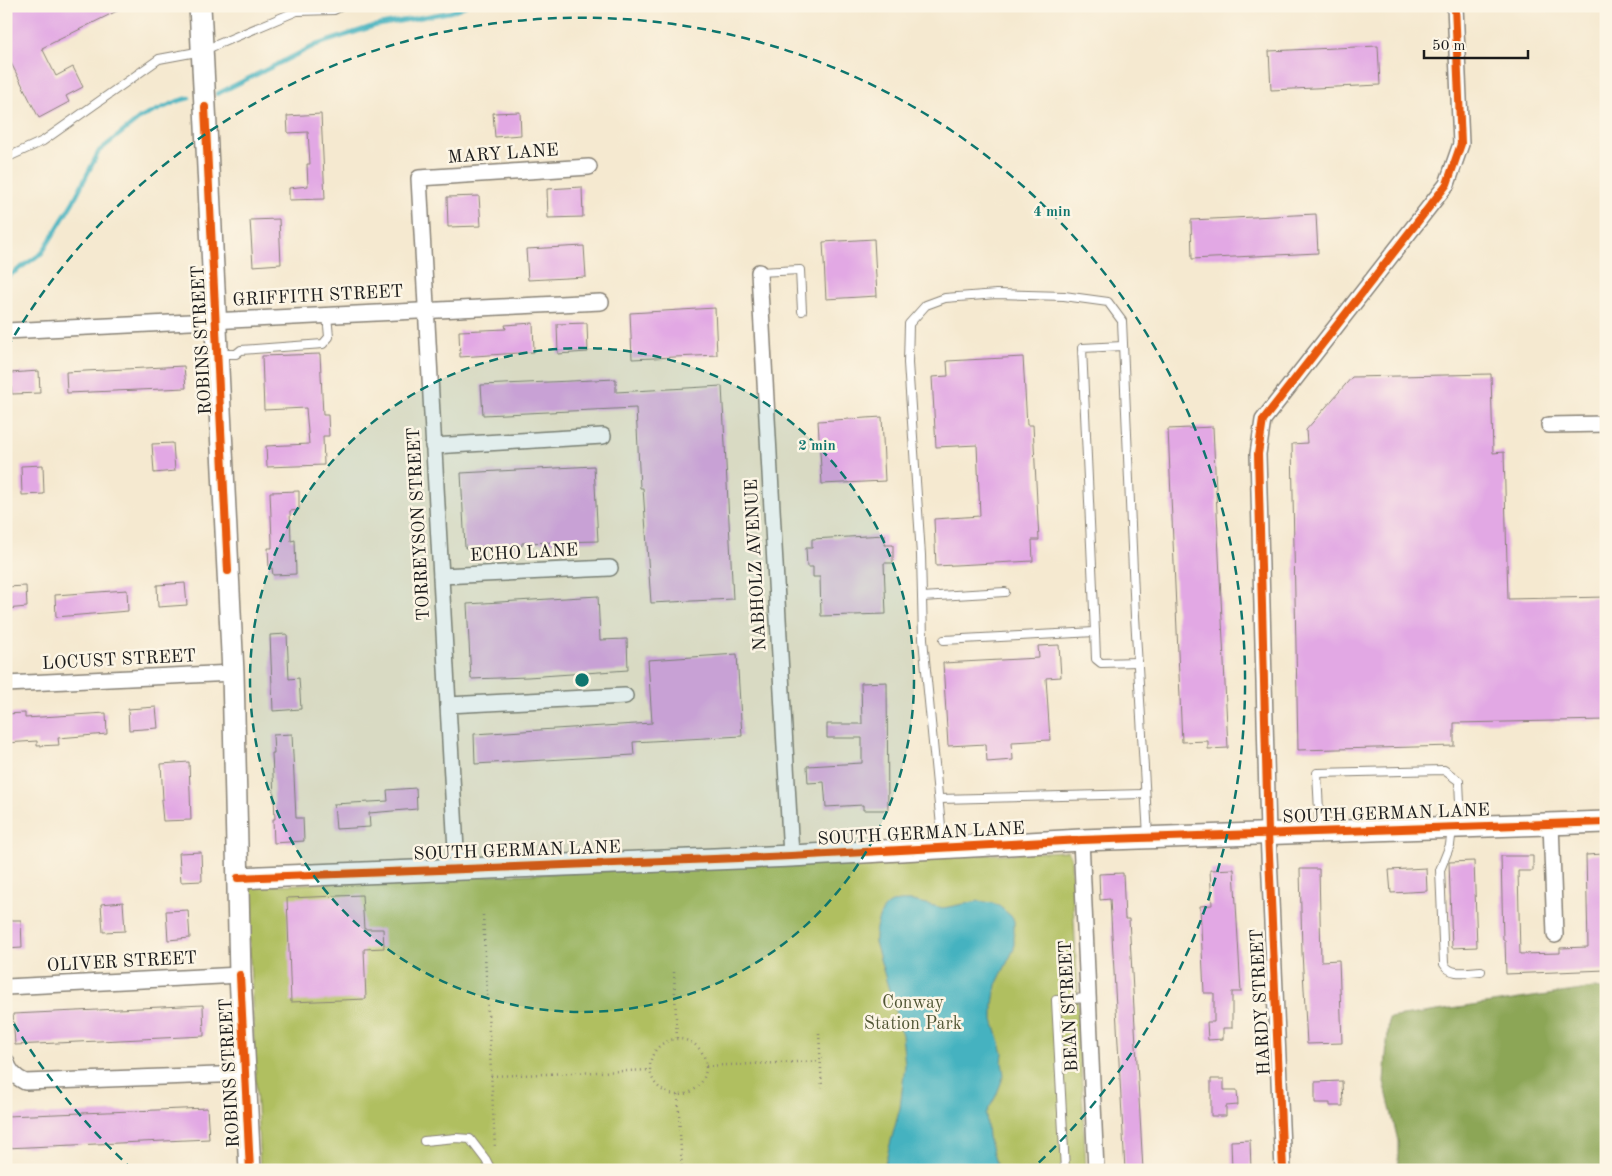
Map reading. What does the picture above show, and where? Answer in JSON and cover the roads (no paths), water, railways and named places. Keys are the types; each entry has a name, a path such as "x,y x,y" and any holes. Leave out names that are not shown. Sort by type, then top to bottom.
{"street":[{"name":"ROBINS STREET","path":"200,6 233,673 240,975 250,1170"},
{"name":"HARDY STREET","path":"1283,1170 1268,833 1258,454 1263,420 1420,222 1447,184 1461,144 1455,6"},
{"name":"MARY LANE","path":"418,178 589,167"},
{"name":"TORREYSON STREET","path":"418,178 457,868"},
{"name":"NABHOLZ AVENUE","path":"759,272 790,856"},
{"name":"GRIFFITH STREET","path":"6,331 601,302"},
{"path":"1549,425 1606,424"},
{"path":"433,446 603,436"},
{"name":"ECHO LANE","path":"441,576 610,568"},
{"name":"LOCUST STREET","path":"6,684 233,673"},
{"path":"448,705 626,696"},
{"name":"SOUTH GERMAN LANE","path":"238,878 790,856 1081,840 1606,822"},
{"path":"1551,823 1555,935"},
{"name":"BEAN STREET","path":"1081,840 1096,1170"},
{"name":"OLIVER STREET","path":"6,987 240,975"},
{"path":"6,1061 16,1078 25,1082 245,1074"}],"lane":[{"path":"6,158 43,141 159,59 202,51 296,9 342,6"},
{"path":"759,272 800,270 802,311"},
{"path":"943,847 924,639 908,364 909,324 926,304 945,298 997,294 1064,296 1108,302 1122,321 1148,838"},
{"path":"218,354 236,354 241,350 323,344 329,337 327,314"},
{"path":"1123,346 1082,348 1096,659 1101,664 1138,662"},
{"path":"922,597 1005,592"},
{"path":"944,640 1095,632"},
{"path":"1320,832 1317,772 1444,770 1459,781 1456,826 1440,870 1444,964 1446,968 1455,972 1481,971"},
{"path":"939,799 1145,794"},
{"path":"1065,1170 1056,1000 1088,998"},
{"path":"424,1140 470,1139 491,1170"}],"water":[{"path":"897,901 913,901 943,908 979,901 992,903 999,906 1014,921 1014,949 996,985 993,1004 993,1020 1003,1053 1004,1075 996,1096 986,1114 988,1137 998,1170 883,1170 900,1108 905,1065 902,1035 875,942 875,932 878,920 887,906"}],"waterway":[{"path":"217,94 316,45 374,26 450,12 465,6"},
{"path":"6,278 42,253 73,202 99,151 140,118 189,98"}],"park label":[{"name":"Conway Station Park","path":"913,1013"}]}
